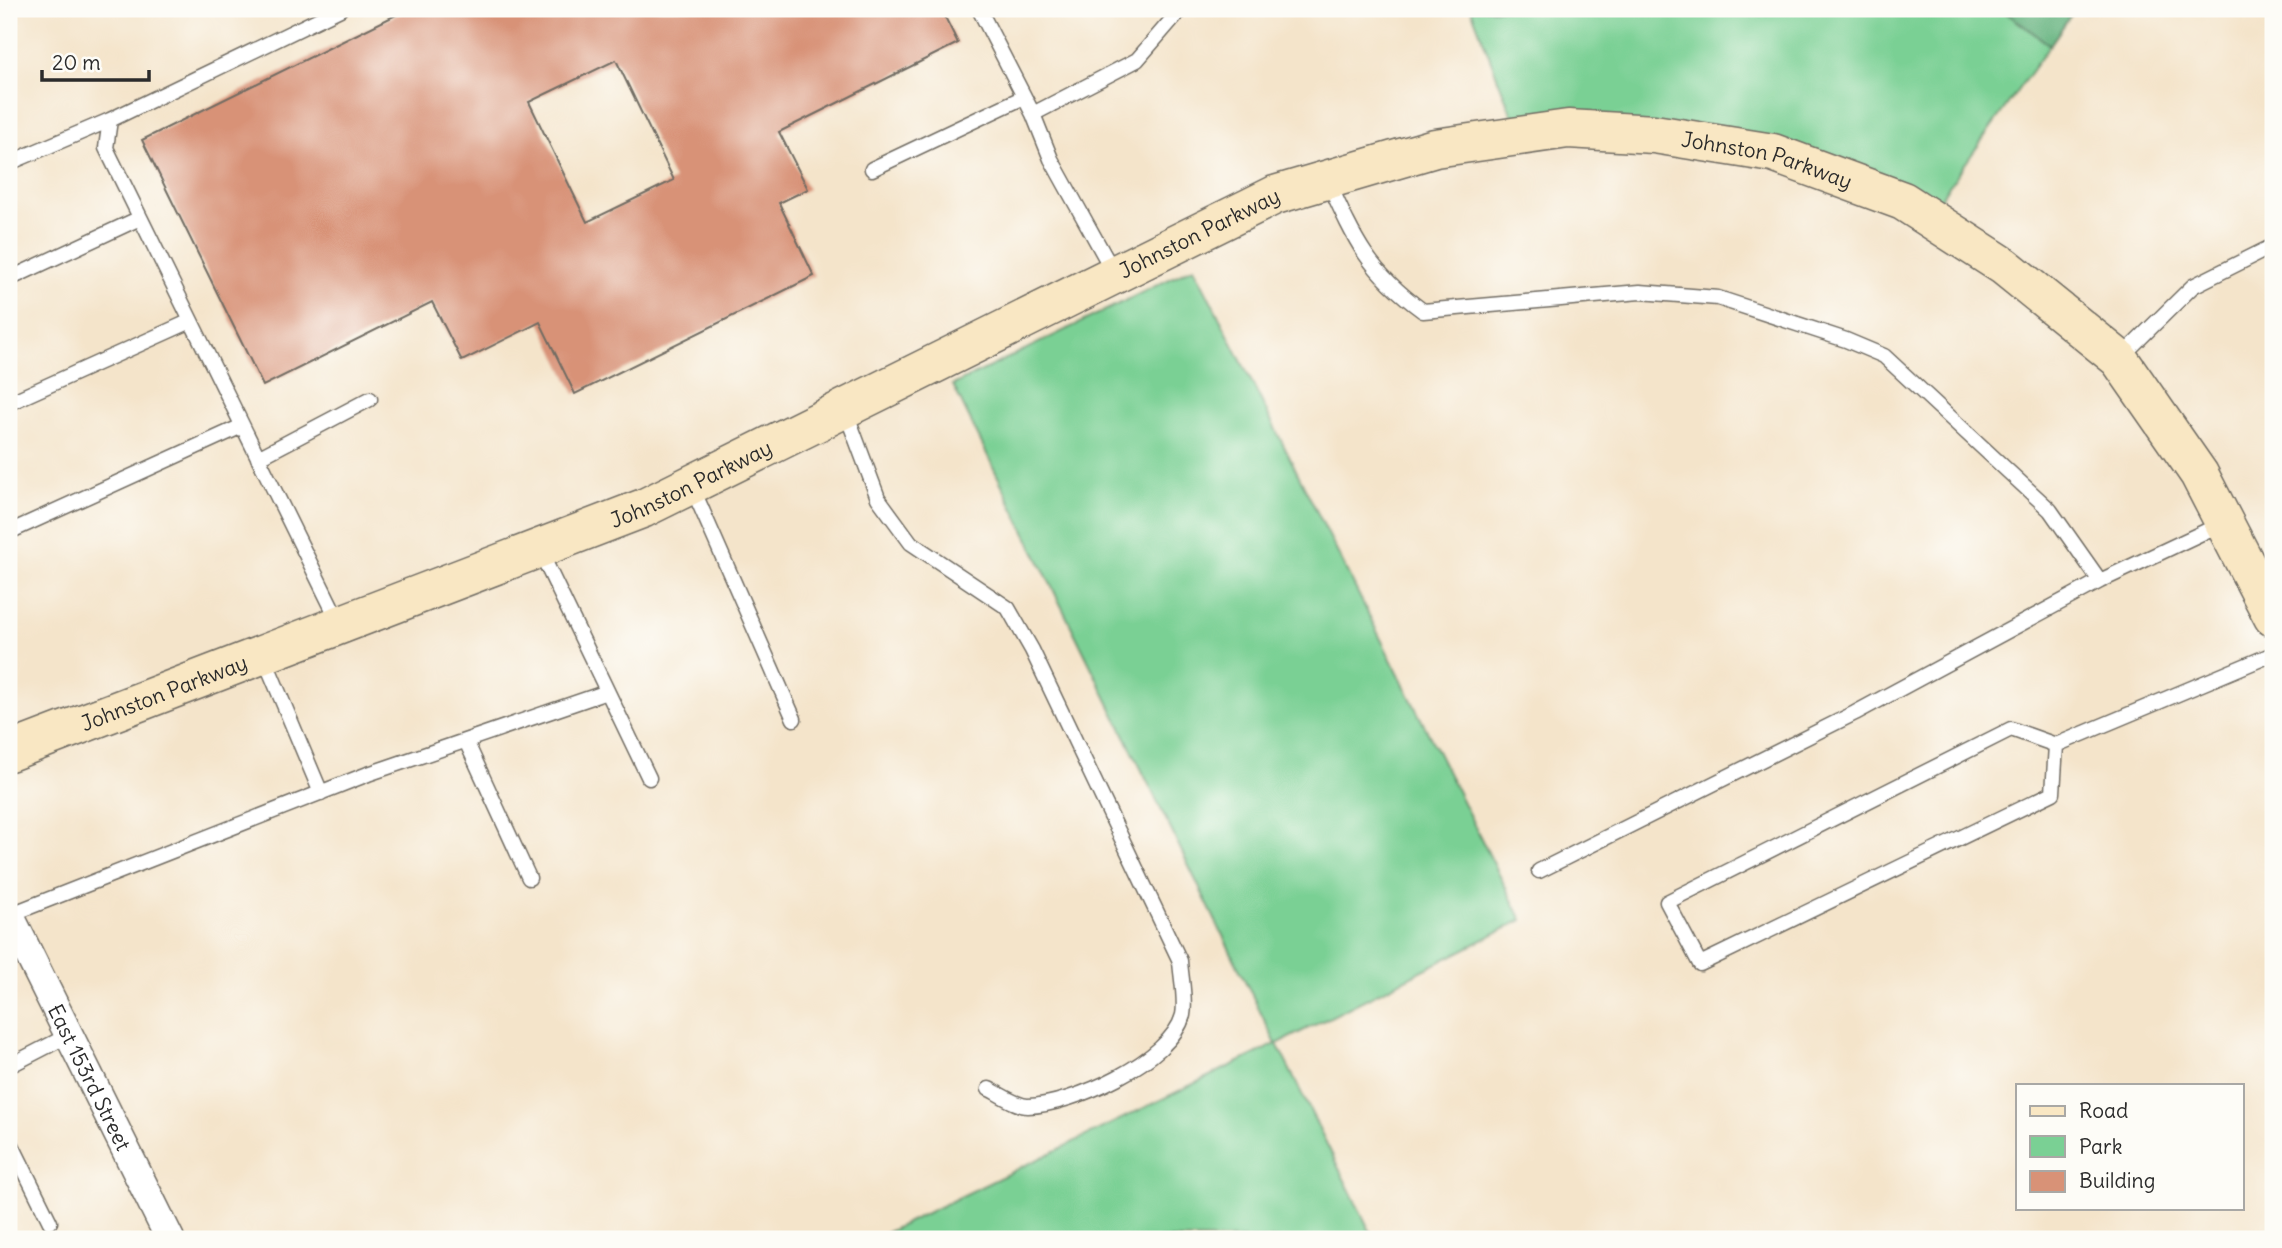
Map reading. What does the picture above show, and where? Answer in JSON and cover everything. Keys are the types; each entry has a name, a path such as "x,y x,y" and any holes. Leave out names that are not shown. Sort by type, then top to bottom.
{"street":[{"name":"Johnston Parkway","path":"9,752 644,509 1275,195 1435,148 1568,130 1654,134 1773,153 1903,201 2004,266 2119,359 2199,474 2273,617"},
{"name":"East 153rd Street","path":"9,914 170,1239"}],"lane":[{"path":"9,163 110,120 340,9"},
{"path":"979,9 1033,114 1051,159 1115,274"},
{"path":"1033,114 1137,60 1181,9"},
{"path":"872,169 1024,97"},
{"path":"110,120 106,148 340,625"},
{"path":"1327,179 1359,247 1389,287 1423,311 1640,292 1718,298 1846,340 1884,356 2050,510 2100,581"},
{"path":"9,279 140,218"},
{"path":"2119,359 2193,286 2273,246"},
{"path":"9,403 191,321"},
{"path":"258,458 370,399"},
{"path":"845,408 877,498 911,543 1008,608 1032,650 1180,961 1183,1015 1162,1047 1122,1077 1064,1100 1025,1107 989,1089"},
{"path":"9,532 242,426"},
{"path":"691,485 794,719"},
{"path":"1539,871 1855,713 2100,581 2224,523"},
{"path":"539,549 649,778"},
{"path":"262,654 321,793"},
{"path":"2056,745 2053,793 1700,964 1667,902 2011,729 2056,745 2273,654"},
{"path":"9,914 321,793 607,692"},
{"path":"467,741 529,877"},
{"path":"9,1066 69,1035"},
{"path":"9,1139 50,1222"}],"green space":[{"path":"1471,9 2001,9 2050,45 1927,217 1773,153 1520,136"},
{"path":"2001,9 2075,9 2050,45"},
{"path":"1194,267 1522,920 1277,1044 1374,1239 873,1239 1276,1044 953,385"}],"building":[{"path":"408,9 941,9 958,43 779,132 808,189 779,203 814,276 575,394 540,322 462,361 432,302 263,386 142,140","holes":["616,60 674,180 587,222 529,102"]}]}
